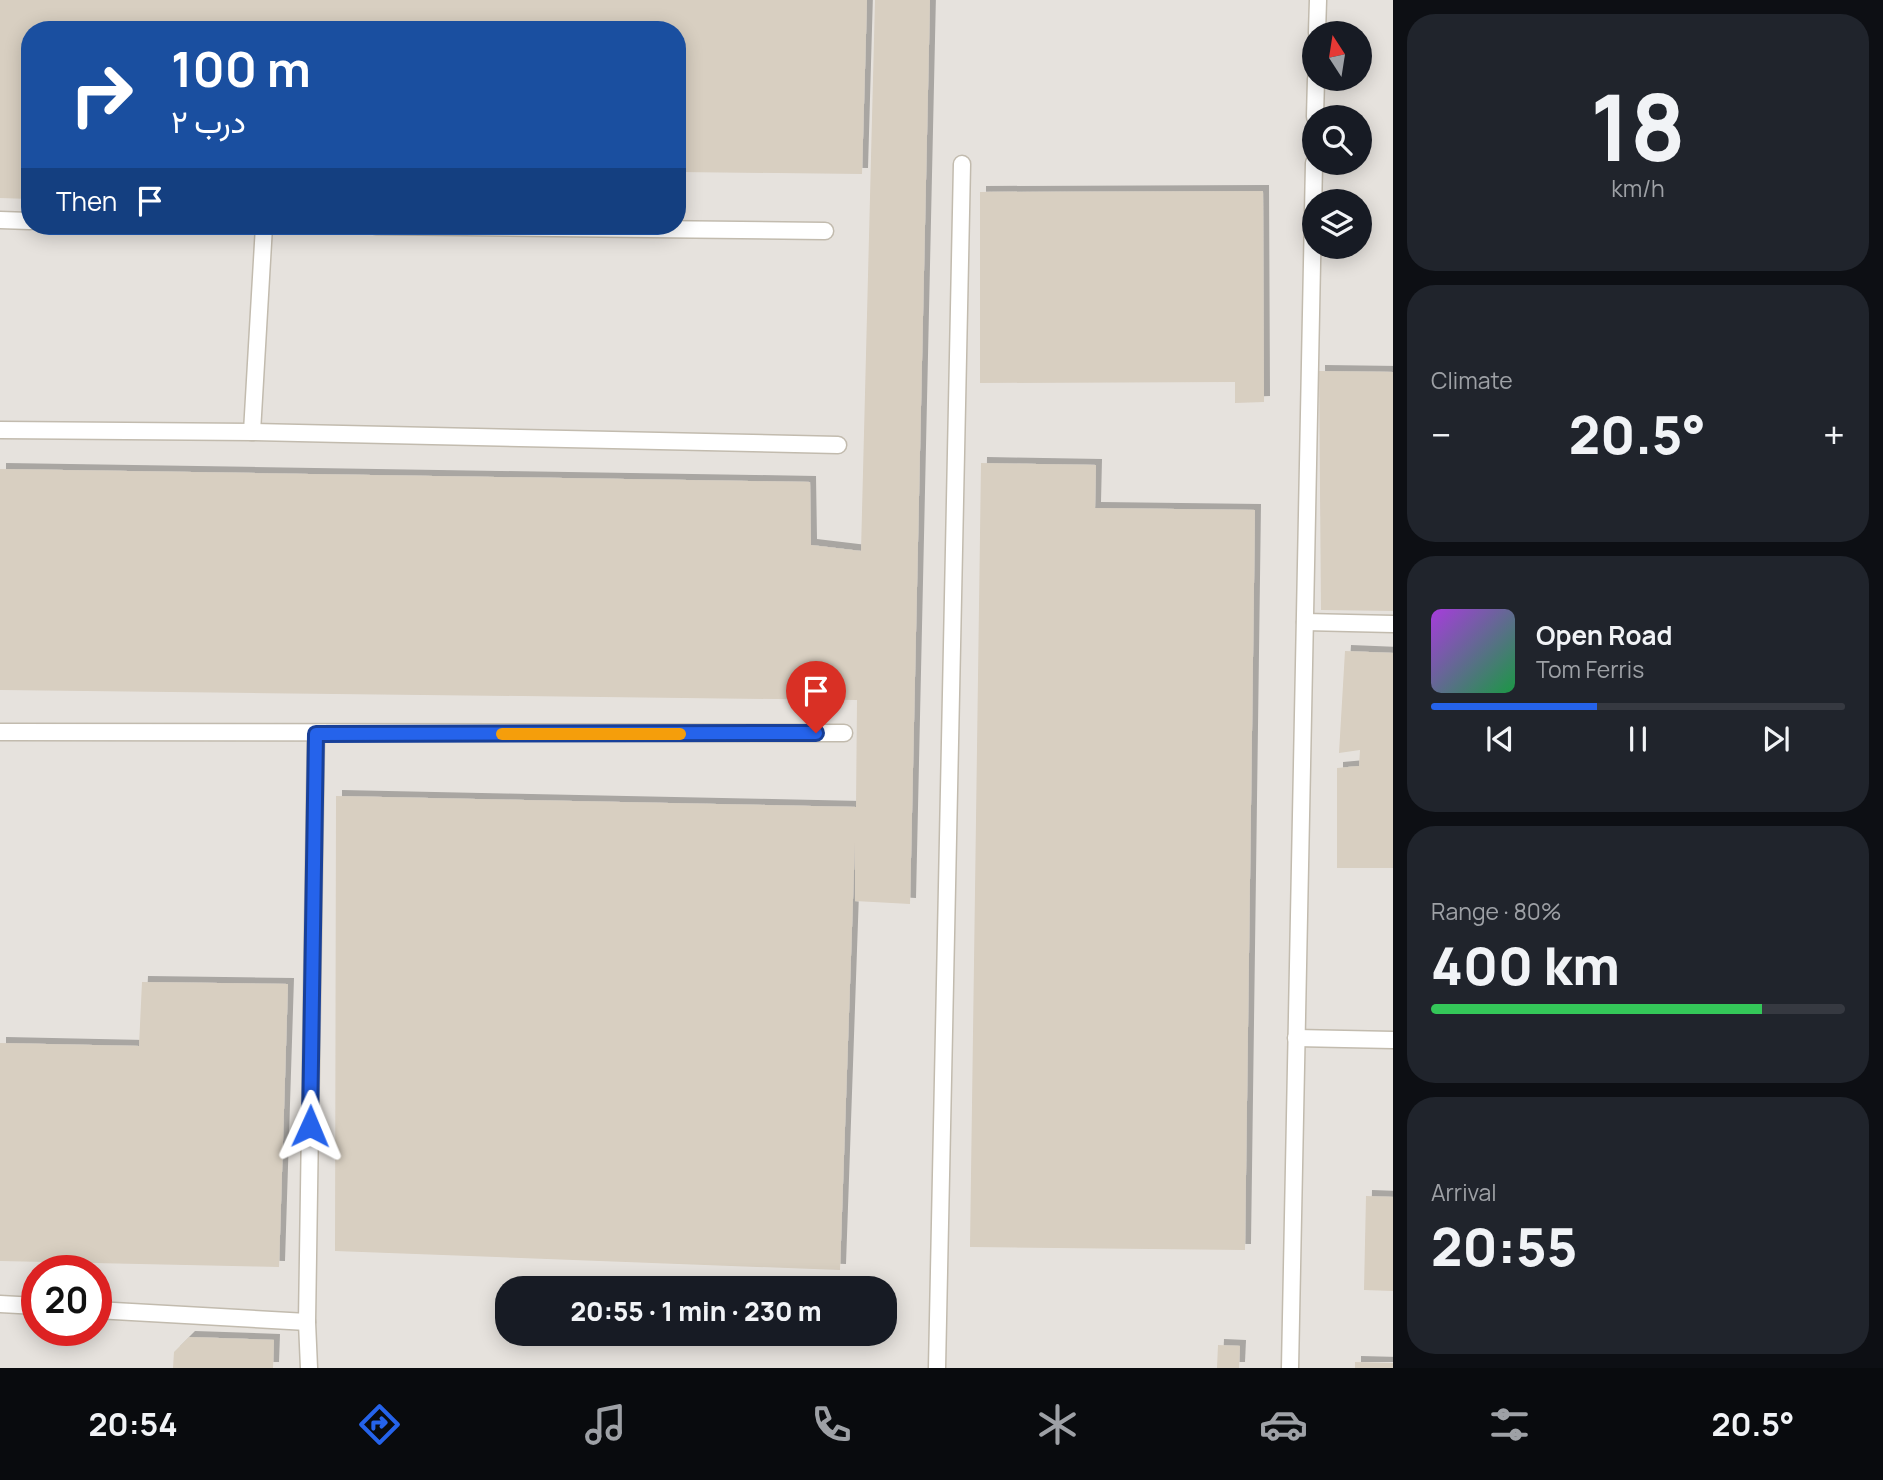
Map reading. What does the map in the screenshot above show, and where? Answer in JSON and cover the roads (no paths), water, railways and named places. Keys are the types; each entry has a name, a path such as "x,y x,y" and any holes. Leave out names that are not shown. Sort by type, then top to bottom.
{"lane":[{"path":"1317,21 1318,0"},
{"path":"937,1368 962,164"},
{"path":"1290,1368 1314,175"},
{"path":"0,220 21,221"},
{"path":"686,229 825,231"},
{"path":"252,432 263,235"},
{"path":"0,430 252,432 838,446"},
{"path":"1305,622 1393,624"},
{"path":"0,732 844,733"},
{"path":"309,1368 307,1322 316,734"},
{"path":"1296,1038 1393,1040"},
{"path":"0,1304 21,1305"},
{"path":"112,1311 307,1322"}]}
